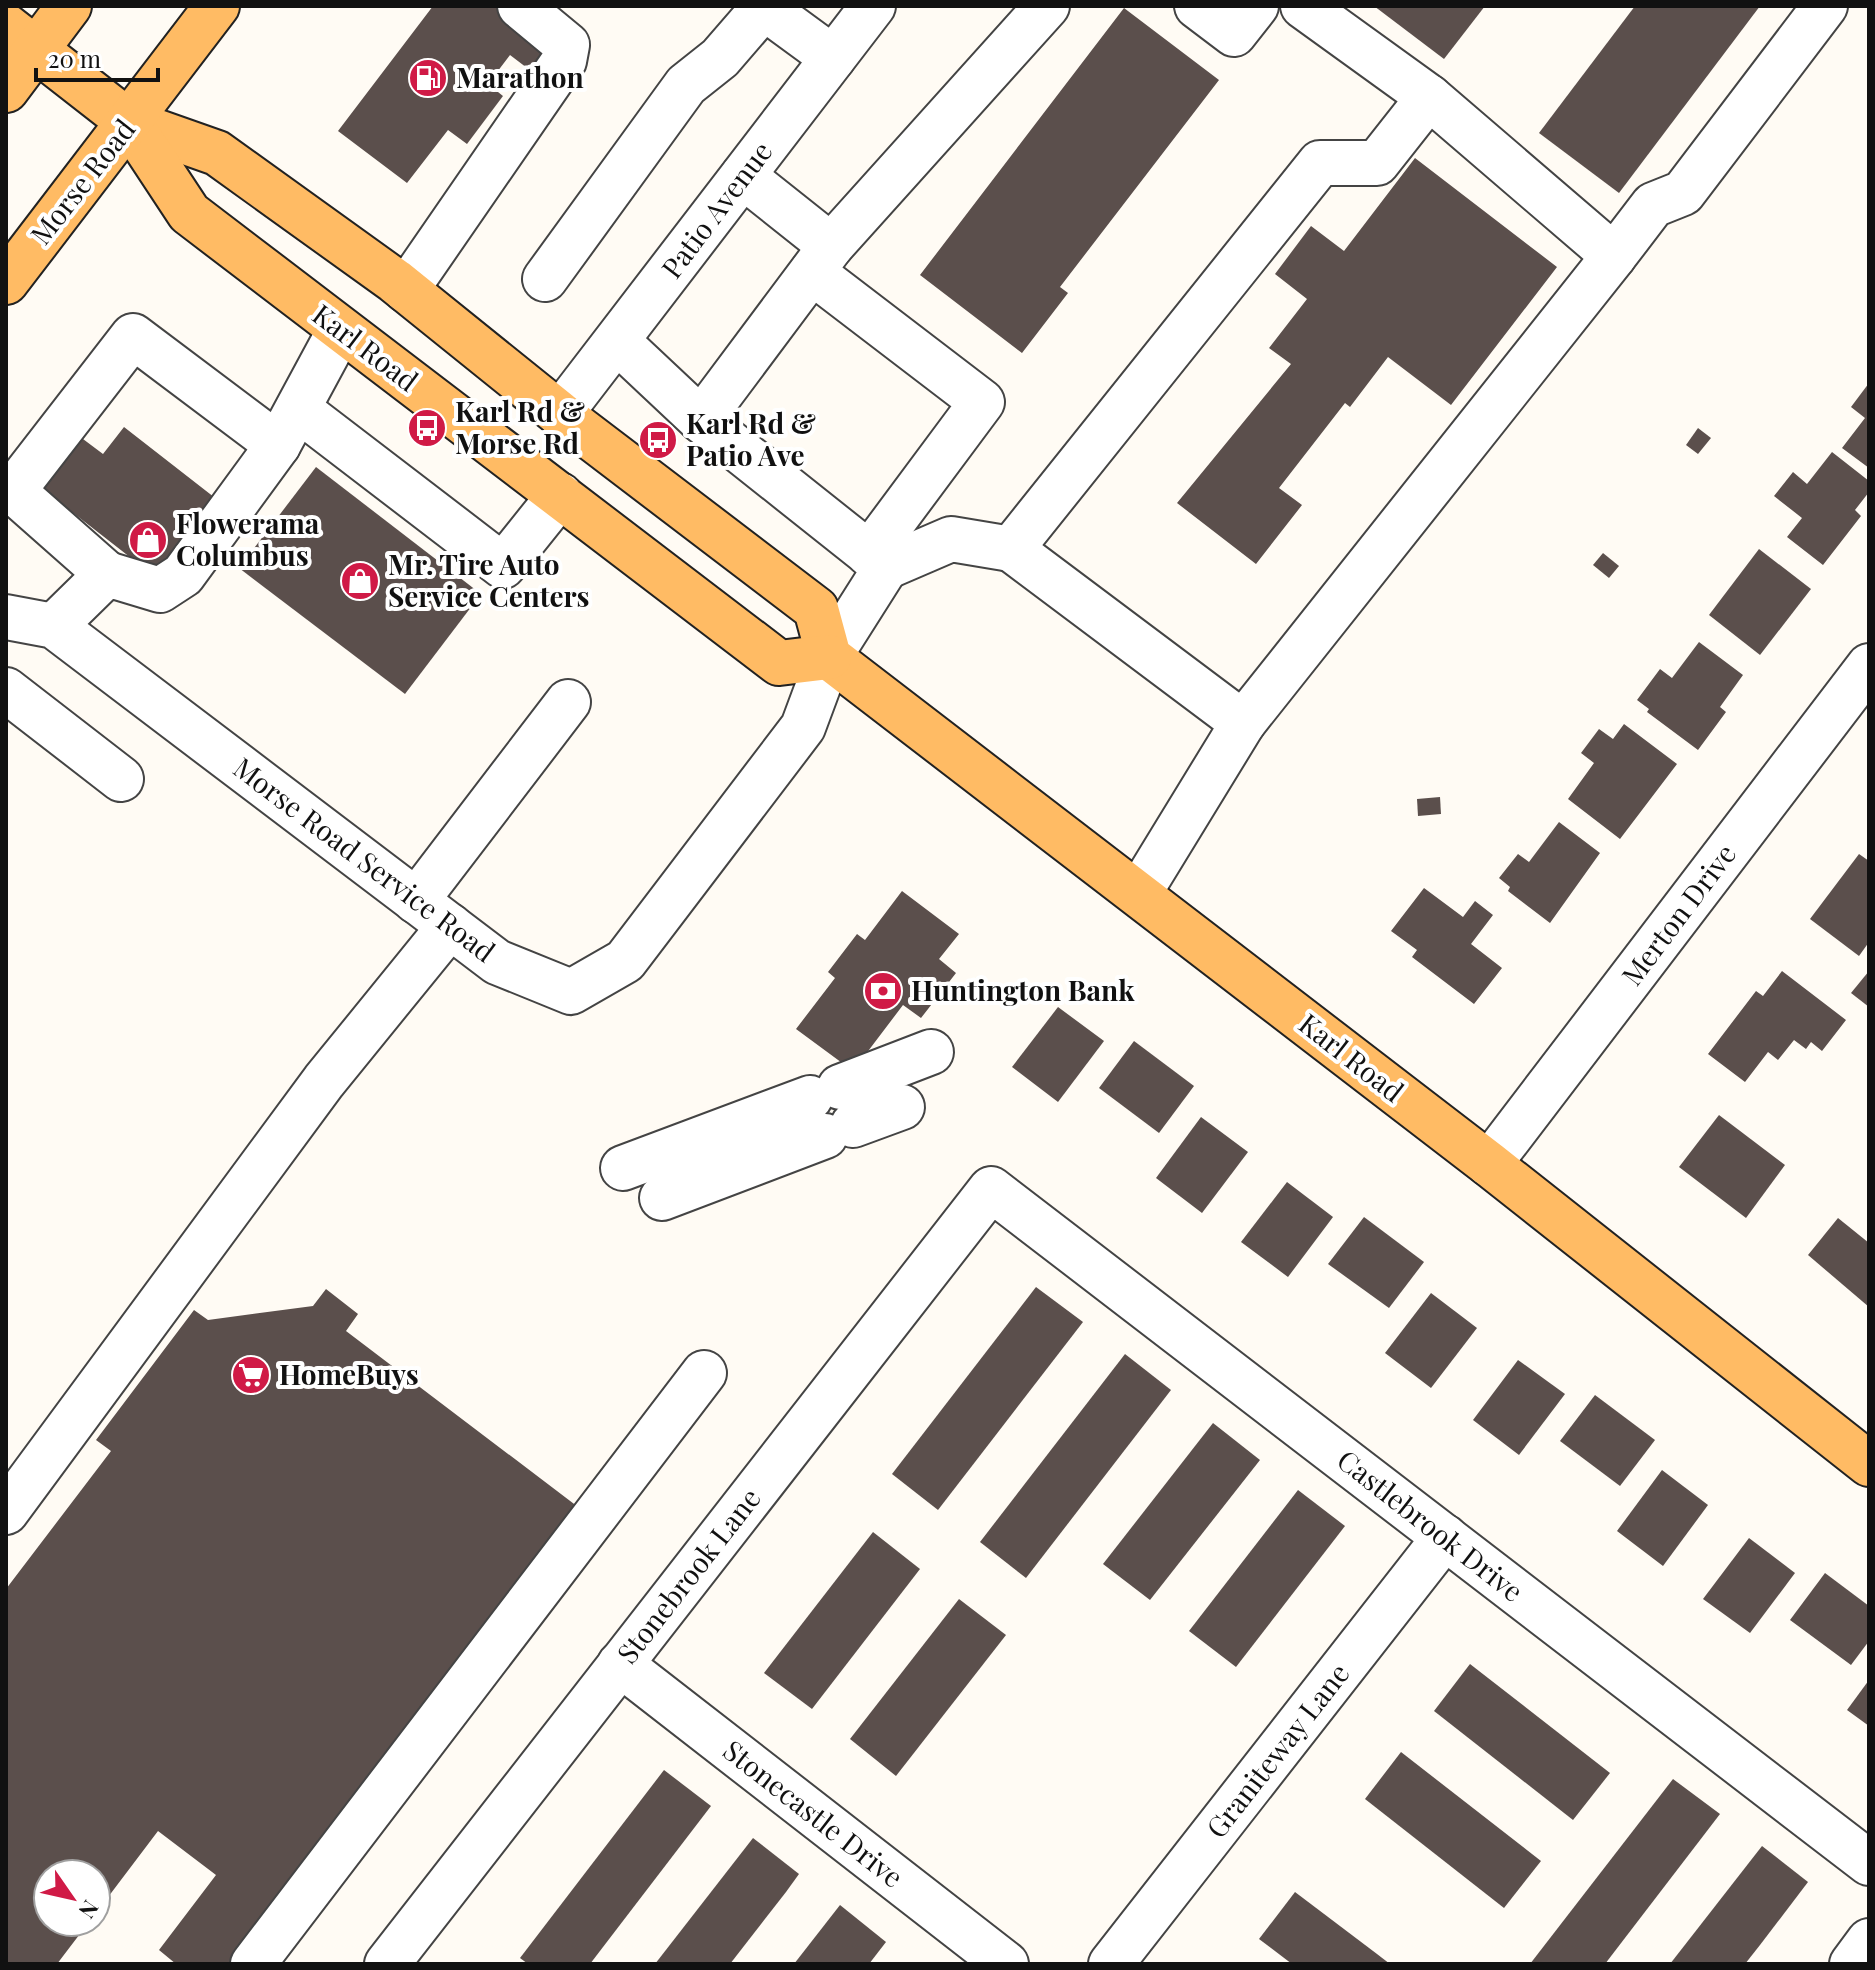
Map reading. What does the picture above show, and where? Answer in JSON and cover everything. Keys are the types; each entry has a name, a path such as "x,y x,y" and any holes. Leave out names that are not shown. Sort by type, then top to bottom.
{"main road":[{"path":"6,90 21,37 69,6"},
{"name":"Morse Road","path":"6,282 217,6"},
{"name":"Karl Road","path":"21,37 129,122 189,213 340,330 779,663 829,657"},
{"name":"Karl Road","path":"129,122 217,153 406,290 560,414 816,609 829,657 1489,1164 1869,1464"}],"street":[{"path":"406,290 564,61 567,45 520,6"},
{"path":"545,279 686,85 720,58 764,6 833,58"},
{"name":"Patio Avenue","path":"560,414 873,6"},
{"path":"701,420 822,259 1047,6"},
{"path":"1197,6 1234,34 1256,6"},
{"path":"1303,6 1429,97 1614,256"},
{"path":"1139,893 1243,723 1653,205 1683,193 1825,6"},
{"path":"1011,549 1320,163 1377,163 1429,97"},
{"path":"743,176 822,259 982,402 878,560 829,657"},
{"path":"340,330 288,427 183,575 160,590 107,574 10,489 133,336 288,427 503,566 560,495"},
{"path":"618,342 701,420 878,560"},
{"path":"878,560 951,539 1011,549 1243,723"},
{"path":"54,626 107,574"},
{"name":"Morse Road Service Road","path":"6,617 54,626 497,962 571,992 625,961 803,727 829,657"},
{"name":"Merton Drive","path":"1489,1164 1869,666"},
{"path":"6,690 121,779"},
{"path":"6,1512 324,1081 568,702"},
{"path":"860,1111 654,1191 860,1111"},
{"name":"Castlebrook Drive","path":"991,1189 1869,1863"},
{"name":"Stonebrook Lane","path":"387,1964 991,1189"},
{"path":"253,1964 704,1373"},
{"name":"Graniteway Lane","path":"1111,1964 1445,1537"},
{"name":"Stonecastle Drive","path":"620,1664 1006,1964"},
{"path":"1852,1964 1869,1941"}],"building":[{"path":"433,6 511,6 558,42 535,74 510,55 488,84 503,96 467,144 448,130 407,183 338,131"},
{"path":"1374,6 1485,6 1444,59"},
{"path":"1635,6 1760,6 1619,193 1539,133"},
{"path":"1124,8 1219,80 1060,287 1068,293 1022,353 920,275"},
{"path":"1415,158 1557,267 1451,405 1388,357 1350,407 1345,403 1279,488 1302,505 1256,564 1177,503 1291,364 1269,348 1307,299 1275,274 1311,226 1344,251"},
{"path":"1869,383 1869,468 1842,448 1865,418 1851,407"},
{"name":"Flowerama Columbus","path":"124,427 219,501 158,579 40,487 79,436 103,454"},
{"path":"1698,428 1711,438 1698,454 1686,445"},
{"path":"1832,452 1869,481 1869,492 1855,510 1861,516 1823,565 1787,537 1802,518 1774,496 1793,472 1807,484"},
{"name":"Mr. Tire Auto Service Centers","path":"316,467 481,594 405,694 239,568"},
{"path":"1759,549 1811,589 1760,655 1709,615"},
{"path":"1603,553 1619,566 1609,578 1593,565"},
{"path":"1699,642 1743,675 1720,707 1726,712 1698,750 1647,712 1649,709 1637,700 1660,669 1672,678"},
{"path":"1624,724 1677,764 1620,839 1568,799 1594,763 1581,753 1599,729 1613,739"},
{"path":"1440,797 1441,814 1418,816 1417,799"},
{"path":"1559,822 1600,853 1550,923 1508,891 1510,887 1499,878 1518,854 1529,862"},
{"path":"1859,854 1869,861 1869,942 1859,956 1810,919"},
{"path":"1424,888 1463,917 1475,901 1493,915 1471,944 1502,968 1474,1004 1412,957 1417,950 1391,931"},
{"name":"Huntington Bank","path":"902,891 959,934 939,959 956,973 921,1018 903,1005 853,1071 796,1029 835,978 828,972 857,934 865,940"},
{"path":"1782,971 1846,1020 1822,1051 1811,1042 1806,1049 1794,1040 1778,1060 1768,1052 1745,1082 1708,1054 1756,991 1763,996"},
{"path":"1869,971 1869,1007 1851,993"},
{"path":"1058,1007 1104,1041 1058,1102 1012,1067"},
{"path":"1134,1041 1194,1086 1159,1133 1099,1088"},
{"path":"1719,1115 1785,1165 1746,1218 1679,1167"},
{"path":"1201,1117 1248,1152 1202,1213 1156,1178"},
{"path":"1287,1182 1333,1217 1288,1277 1241,1242"},
{"path":"1364,1217 1424,1262 1389,1308 1328,1264"},
{"path":"1838,1218 1869,1243 1869,1307 1808,1255"},
{"path":"1036,1287 1083,1322 938,1510 892,1474"},
{"path":"326,1289 358,1314 346,1331 582,1510 237,1964 176,1964 159,1950 216,1875 158,1831 112,1892 112,1858 32,1858 32,1938 77,1938 57,1964 6,1964 6,1589 111,1451 96,1440 194,1310 208,1320 313,1306"},
{"path":"1431,1293 1477,1328 1431,1388 1385,1353"},
{"path":"1125,1354 1171,1390 1026,1578 980,1542"},
{"path":"1518,1360 1565,1394 1519,1455 1473,1420"},
{"path":"1595,1395 1655,1440 1620,1486 1560,1441"},
{"path":"1213,1423 1260,1460 1150,1600 1103,1564"},
{"path":"1662,1470 1708,1505 1663,1566 1617,1531"},
{"path":"1298,1490 1345,1526 1236,1667 1189,1631"},
{"path":"873,1532 920,1569 812,1709 764,1673"},
{"path":"1749,1538 1795,1573 1750,1633 1703,1599"},
{"path":"1825,1573 1869,1606 1869,1641 1851,1665 1790,1620"},
{"path":"959,1599 1006,1635 896,1776 850,1739"},
{"path":"1470,1664 1610,1773 1573,1820 1434,1711"},
{"path":"1869,1680 1869,1726 1847,1710"},
{"path":"1401,1752 1541,1861 1504,1908 1365,1799"},
{"path":"664,1770 711,1806 590,1964 528,1964 520,1958"},
{"path":"1673,1779 1720,1814 1605,1964 1530,1964"},
{"path":"753,1838 799,1874 730,1964 655,1964"},
{"path":"1762,1846 1808,1882 1760,1945 1745,1964 1670,1964"},
{"path":"1295,1892 1390,1964 1292,1964 1259,1939"},
{"path":"840,1905 886,1942 869,1964 794,1964"}],"place":[{"name":"Marathon","path":"428,78"},
{"name":"Karl Rd & Morse Rd","path":"427,428"},
{"name":"Karl Rd & Patio Ave","path":"658,440"},
{"name":"Flowerama Columbus","path":"148,540"},
{"name":"Mr. Tire Auto Service Centers","path":"360,581"},
{"name":"Huntington Bank","path":"883,991"},
{"name":"HomeBuys","path":"251,1375"}]}
